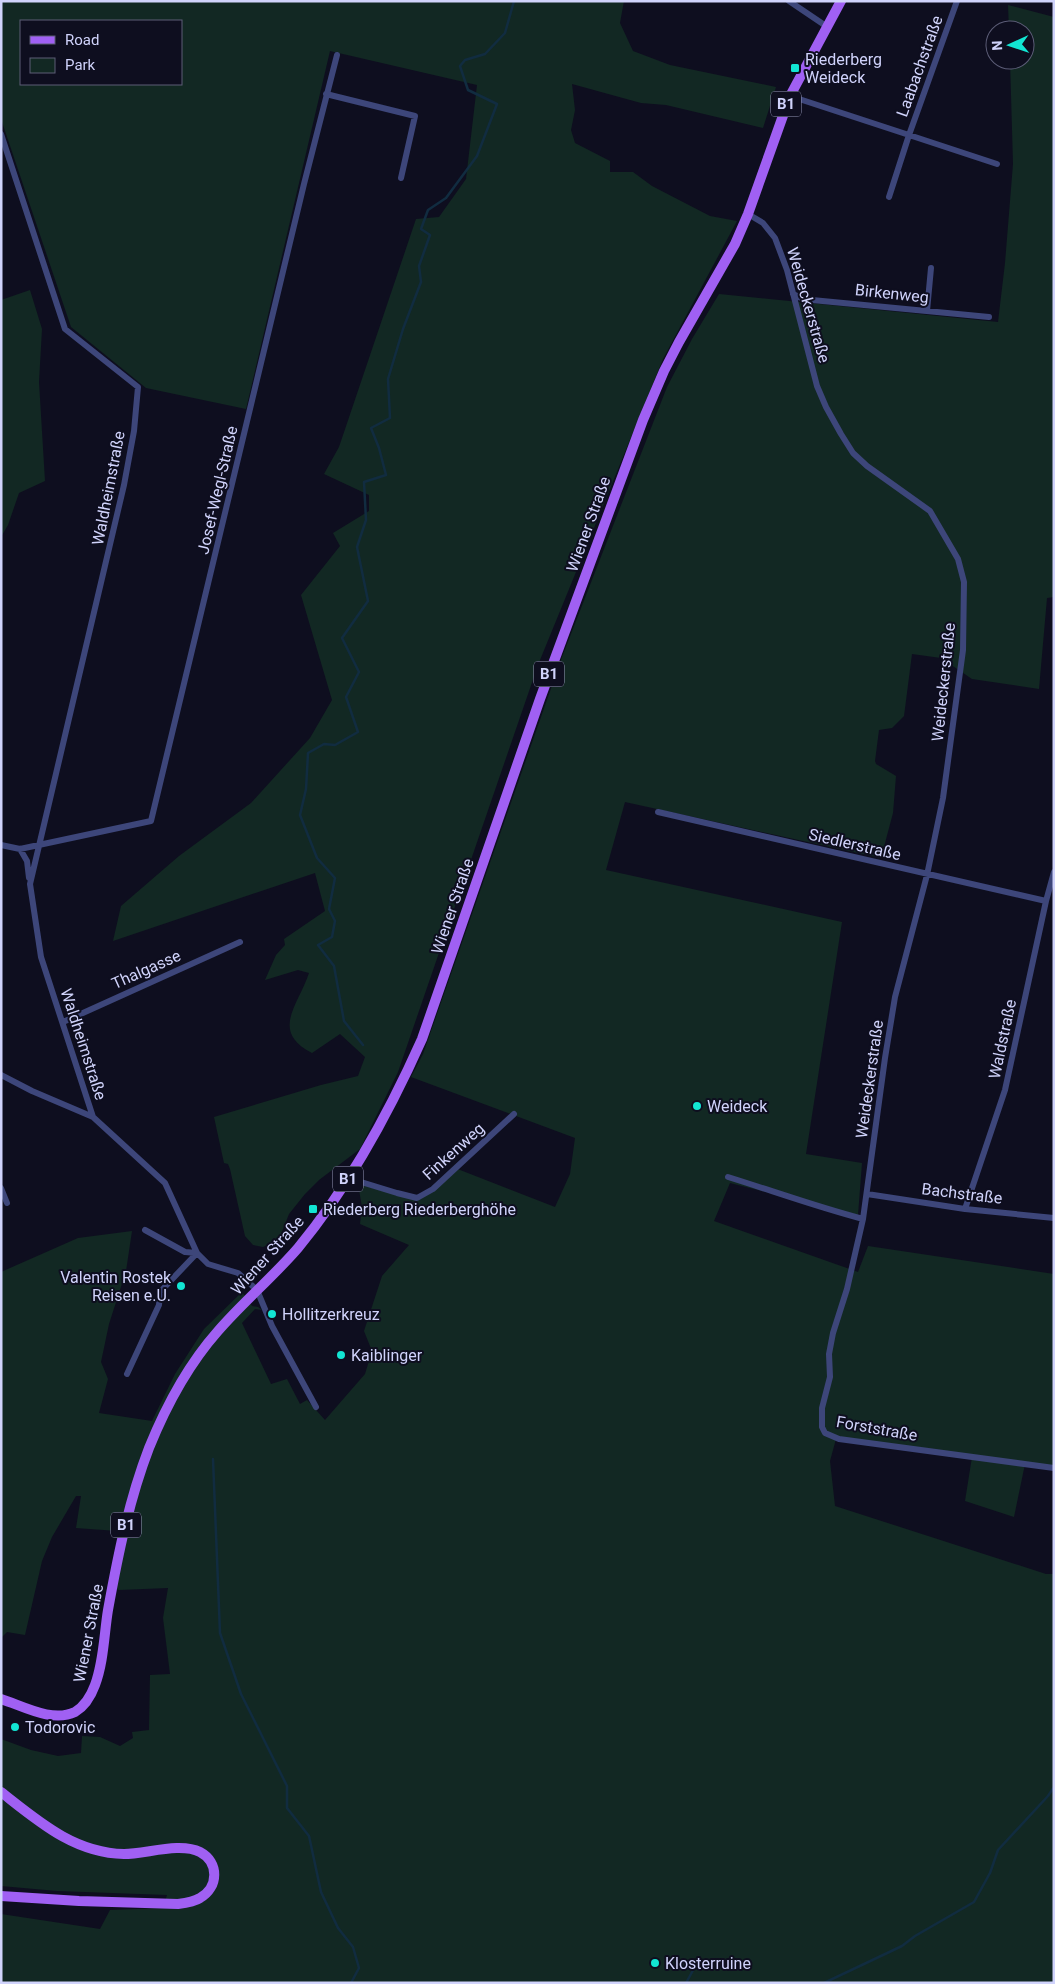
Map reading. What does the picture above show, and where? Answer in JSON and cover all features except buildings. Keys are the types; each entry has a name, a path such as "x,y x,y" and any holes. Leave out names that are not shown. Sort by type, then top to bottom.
{"main road":[{"name":"Wiener Straße","path":"1,1699 41,1713 59,1715 76,1711 86,1703 98,1677 112,1590 125,1528 150,1446 172,1397 197,1357 217,1332 298,1248 331,1205 394,1098 422,1039 540,699 615,493 655,391 679,342 722,268 748,214 790,96 841,1"},
{"path":"1,1792 50,1829 81,1846 118,1854 189,1849 198,1851 208,1858 214,1871 214,1877 207,1893 199,1899 186,1903 89,1902 1,1896"}],"street":[{"path":"789,1 826,26"},
{"name":"Laabachstraße","path":"790,96 909,135 957,1"},
{"name":"Josef-Wegl-Straße","path":"40,845 151,821 337,55"},
{"path":"326,94 415,116 401,178"},
{"name":"Waldheimstraße","path":"1,134 65,329 138,387 134,431 124,485 30,884"},
{"path":"890,197 909,135 997,164"},
{"name":"Weideckerstraße","path":"748,214 763,223 776,238 817,386 841,434 853,453 867,466 930,510 961,568 964,582 964,650 943,798 926,875 895,997 863,1219"},
{"path":"927,311 931,268"},
{"name":"Birkenweg","path":"793,294 812,300 989,317"},
{"name":"Siedlerstraße","path":"658,812 1046,901"},
{"path":"1,845 20,849 40,845"},
{"name":"Waldheimstraße","path":"20,849 28,861 41,958 64,1022 93,1117 165,1183 197,1253"},
{"name":"Waldstraße","path":"966,1209 1005,1090 1054,872"},
{"name":"Thalgasse","path":"64,1022 240,942"},
{"path":"1,1075 32,1091 93,1117"},
{"name":"Finkenweg","path":"348,1178 397,1194 417,1198 433,1189 514,1114"},
{"path":"728,1177 766,1188 818,1207 863,1219"},
{"path":"1,1188 7,1203"},
{"name":"Bachstraße","path":"867,1194 966,1209 1054,1218"},
{"name":"Forststraße","path":"863,1219 847,1289 833,1333 829,1354 830,1377 822,1408 822,1427 825,1433 839,1439 1054,1468"},
{"path":"144,1230 185,1252 197,1253 208,1264 238,1274 257,1290 272,1326 316,1407"},
{"path":"127,1374 158,1305 160,1292 197,1253"}],"green space":[{"path":"1,1 624,1 620,23 633,51 670,65 776,87 763,128 666,105 641,103 572,84 575,110 571,130 575,143 610,161 610,172 633,172 652,186 710,216 737,221 663,359 538,665 398,1072 360,1149 319,1180 305,1194 289,1214 281,1234 275,1242 263,1247 253,1245 245,1236 230,1169 228,1164 224,1163 214,1117 358,1076 365,1057 340,1034 312,1053 299,1045 292,1036 290,1027 291,1017 309,973 298,970 265,980 276,955 285,945 284,939 325,911 315,873 113,941 121,906 179,856 251,803 310,738 332,700 301,595 340,546 333,533 369,511 369,495 324,474 339,447 416,219 439,217 466,179 477,85 330,51 246,409 146,388 71,327 1,119"},
{"path":"1008,5 1054,17 1054,597 1047,598 1039,689 972,679 941,658 912,654 904,716 892,728 879,730 876,764 896,776 893,813 881,858 625,802 606,870 842,922 806,1154 862,1163 858,1215 730,1183 714,1221 858,1272 868,1246 1054,1274 1054,1468 1025,1464 1014,1517 965,1501 972,1457 836,1439 830,1461 835,1506 1046,1574 1054,1574 1054,1983 1,1983 1,1914 100,1929 110,1910 163,1908 167,1895 57,1891 1,1886 1,1739 31,1750 58,1756 81,1753 82,1736 100,1737 120,1746 133,1738 132,1732 149,1730 150,1675 170,1674 163,1618 168,1588 116,1589 117,1531 76,1528 81,1496 76,1496 52,1537 42,1561 25,1635 7,1632 1,1638 1,1272 78,1238 132,1231 126,1271 109,1324 101,1362 108,1379 99,1413 152,1421 175,1374 204,1329 242,1292 252,1306 262,1310 255,1309 242,1323 271,1384 287,1379 300,1404 307,1400 325,1420 365,1374 372,1351 364,1331 382,1276 409,1245 360,1224 362,1207 358,1184 412,1199 421,1199 455,1168 555,1207 570,1174 575,1138 411,1077 423,1054 562,657 667,387 692,339 719,294 998,322 1013,164 1010,70 1035,70 1035,20 1009,20"},
{"path":"30,290 42,329 39,382 45,481 19,493 8,525 1,537 1,300"}],"waterway":[{"path":"363,1045 344,1021 334,966 318,945 332,937 335,921 329,909 335,878 317,858 300,815 306,789 308,753 324,744 335,745 358,732 346,697 359,672 342,638 368,601 357,547 366,520 364,482 386,475 379,448 371,428 390,418 388,379 403,329 421,282 419,266 430,235 421,229 428,210 446,198 477,156 497,104 468,90 460,66 465,60 485,54 505,33 514,1"},
{"path":"213,1459 220,1633 241,1694 287,1786 287,1808 309,1836 321,1892 338,1928 353,1947 359,1968 351,1983"},
{"path":"824,1983 902,1946 915,1936 974,1902 990,1873 998,1850 1054,1787"},
{"path":"686,1983 697,1963"}],"place":[{"name":"Riederberg Weideck","path":"795,68"},
{"name":"Weideck","path":"697,1106"},
{"name":"Riederberg Riederberghöhe","path":"313,1209"},
{"name":"Valentin Rostek Reisen e.U.","path":"181,1286"},
{"name":"Hollitzerkreuz","path":"272,1314"},
{"name":"Kaiblinger","path":"341,1355"},
{"name":"Todorovic","path":"15,1727"},
{"name":"Klosterruine","path":"655,1963"}]}
